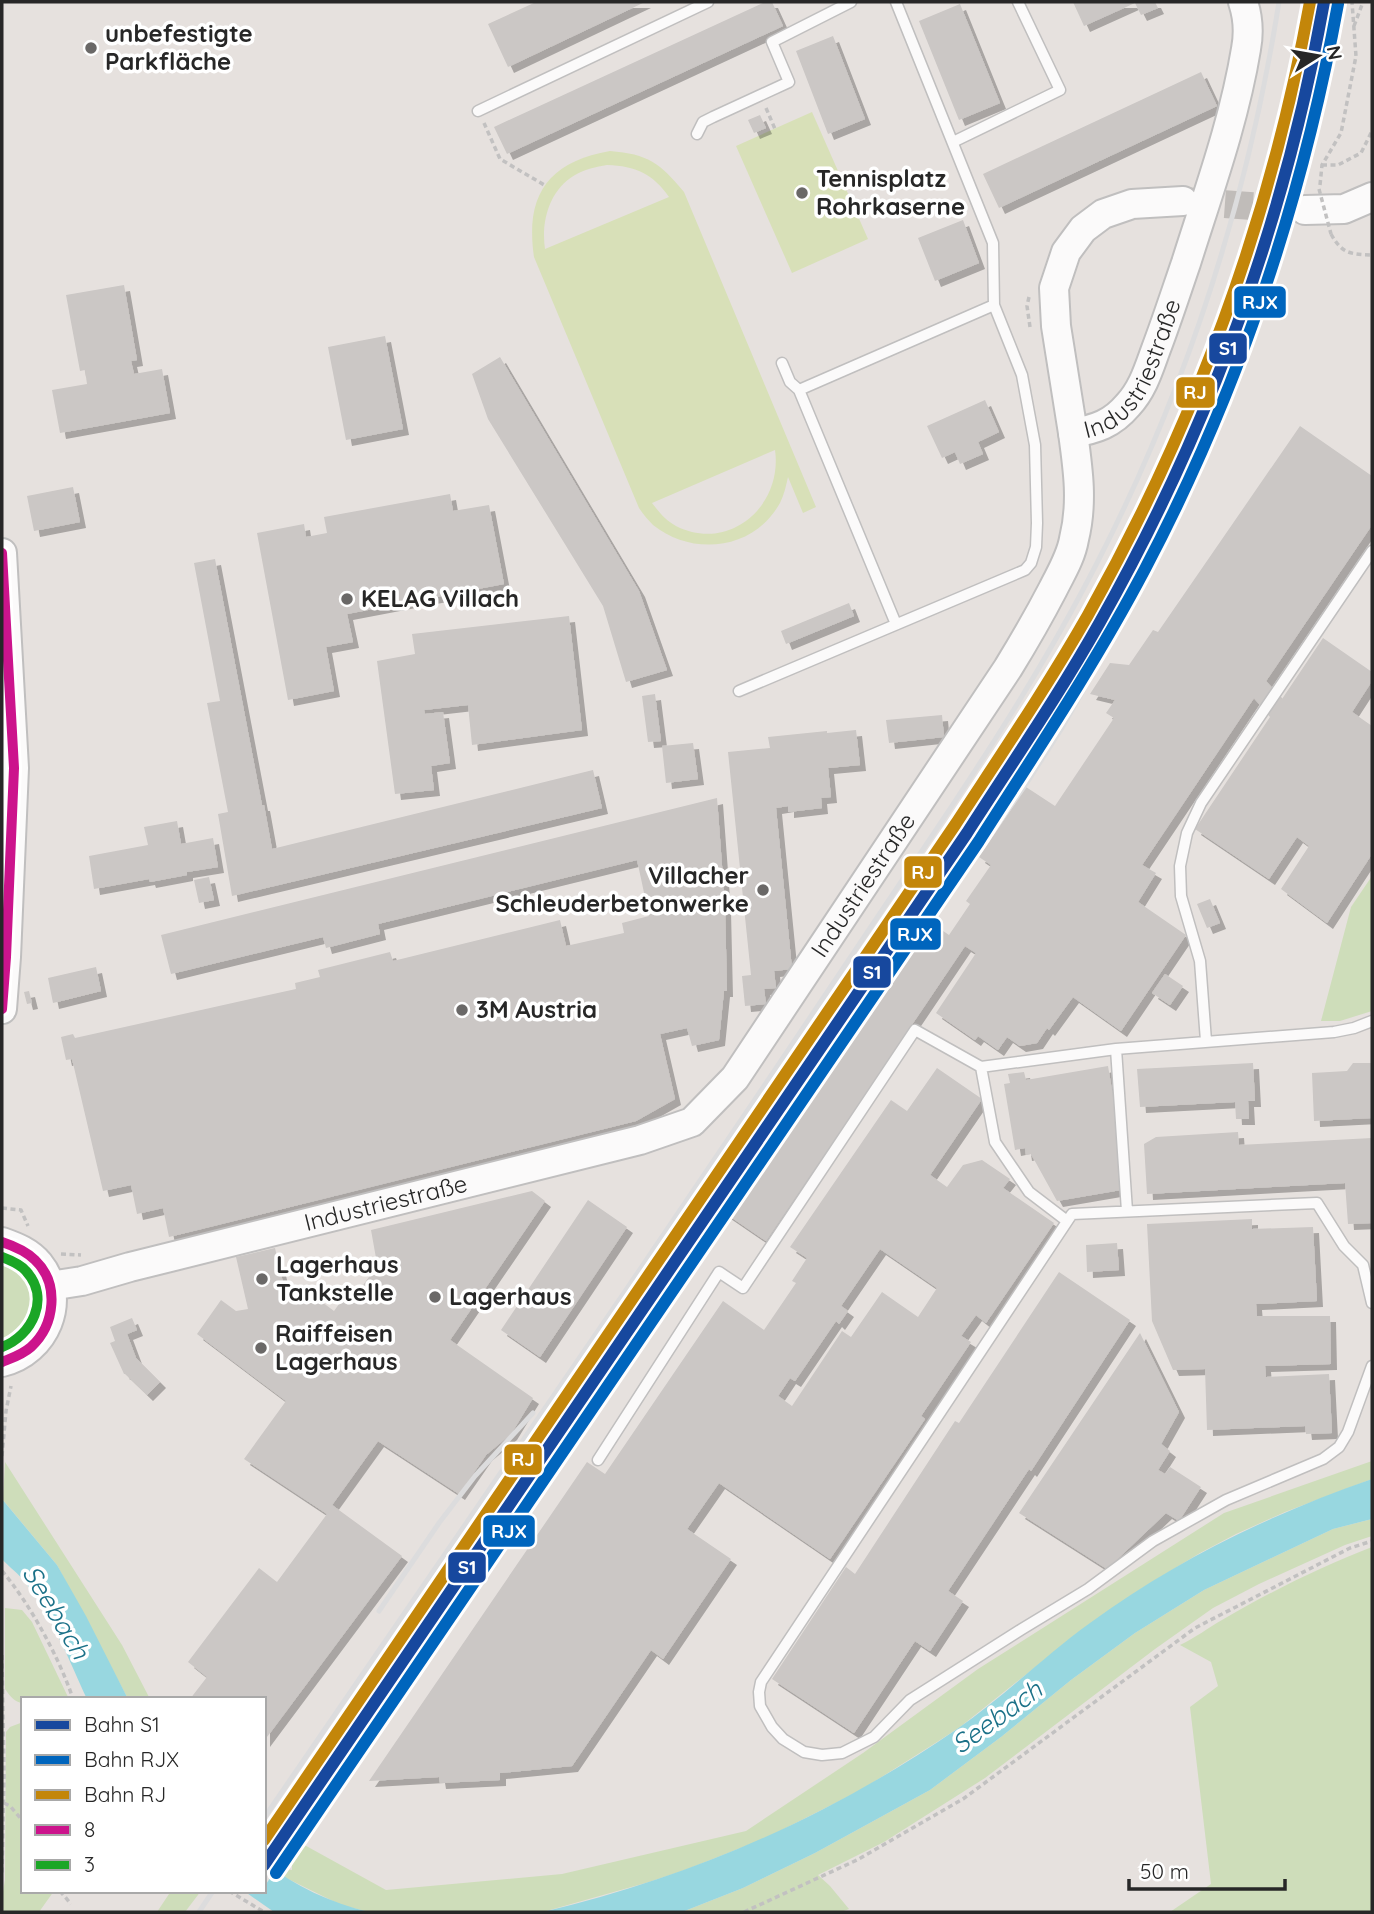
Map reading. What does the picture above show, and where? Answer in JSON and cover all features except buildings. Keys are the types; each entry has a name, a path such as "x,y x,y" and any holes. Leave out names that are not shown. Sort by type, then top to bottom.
{"street":[{"name":"Industriestraße","path":"50,1286 82,1281 640,1140 692,1122 735,1078 1001,679 1064,567 1074,540 1080,482 1073,433 1096,429 1115,418 1129,405 1143,383 1172,307 1234,108 1247,48 1248,31 1243,2"},
{"path":"1312,199 1344,209 1372,197"},
{"path":"1073,433 1056,326 1054,288 1066,252 1083,229 1102,214 1132,204 1183,201"},
{"path":"2,552 14,768 2,1009"},
{"path":"2,1242 24,1251 40,1265 50,1286 52,1302 48,1323 33,1347 14,1359 6,1374"}],"lane":[{"path":"478,111 708,2"},
{"path":"696,134 703,122 789,82 772,42 850,2"},
{"path":"739,691 1025,570 1031,563 1036,547 1035,445 1022,375 994,305 993,243 896,2"},
{"path":"953,142 1060,90 1018,2"},
{"path":"799,390 994,305"},
{"path":"782,363 790,382 799,390 896,624"},
{"path":"1206,1041 1200,961 1181,896 1180,866 1188,833 1201,803 1372,551"},
{"path":"598,1460 719,1272 743,1288 915,1031 981,1067 1116,1049 1334,1031 1354,1028 1372,1021"},
{"path":"1116,1049 1127,1211"},
{"path":"981,1067 995,1142 1028,1192 1067,1221"},
{"path":"1372,1303 1363,1265 1344,1246 1317,1203 1072,1214 761,1682 760,1706 772,1727 783,1739 804,1752 822,1755 842,1753 874,1737 910,1700 1088,1589 1153,1541 1226,1500 1323,1459 1339,1447 1348,1432 1372,1366"}],"path":[{"path":"1352,2 1356,56 1340,133 1322,165 1312,199 1339,248 1352,254 1372,254"},
{"path":"1353,28 1363,2"},
{"path":"760,95 775,129"},
{"path":"478,111 500,159 546,186"},
{"path":"1322,165 1338,165 1361,153 1372,131"},
{"path":"2,1208 21,1210 30,1231"},
{"path":"54,1253 89,1254"},
{"path":"2,1456 9,1395 6,1374"},
{"path":"2,1394 9,1395"},
{"path":"744,1912 857,1860 963,1799 1195,1628 1350,1548 1372,1541"},
{"path":"2,1571 12,1582 44,1634 65,1675 72,1697"},
{"path":"2,1655 2,1876"},
{"path":"2,1802 10,1806 21,1819"},
{"path":"62,1893 71,1904"},
{"path":"232,1893 264,1912"}],"green space":[{"name":"Tennisplatz Rohrkaserne","path":"812,112 868,239 792,273 736,146"},
{"path":"610,151 644,158 660,167 684,192 816,507 803,513 788,477 780,503 769,519 755,531 722,544 686,542 669,535 653,525 639,508 534,257 533,216 545,185 571,163","holes":["607,165 627,167 643,173 657,182 669,197 545,249 546,218 559,189 579,173","775,450 775,470 770,489 761,506 733,529 696,533 672,524 652,503"]},
{"path":"1372,876 1372,1011 1340,1021 1321,1021 1351,907"},
{"path":"2,1255 17,1261 37,1281 40,1315 28,1335 2,1348"},
{"path":"1372,1461 1372,1479 1236,1534 1144,1587 1087,1626 960,1727 861,1790 766,1838 685,1870 543,1912 369,1912 341,1905 282,1876 285,1869 292,1870 292,1857 299,1842 386,1890 562,1874 746,1831 863,1753 978,1669 1224,1513"},
{"path":"5,1462 122,1645 149,1697 127,1697 57,1565 3,1500"},
{"path":"1372,1519 1372,1536 1345,1545 1213,1608 985,1778 884,1842 818,1875 849,1909 841,1912 682,1912 743,1888 815,1853 930,1790 1135,1633 1204,1590 1333,1529"},
{"path":"1372,1547 1372,1912 1170,1912 1211,1884 1190,1707 1218,1686 1211,1662 1180,1645 1276,1590"},
{"path":"5,1608 22,1610 32,1622 68,1697 21,1697 21,1702 5,1689"},
{"path":"21,1723 21,1893 53,1893 39,1912 2,1912 5,1880 6,1732 10,1727"},
{"path":"170,1893 199,1893 185,1912 157,1912"}],"water":[{"name":"Seebach","path":"1372,1479 1372,1519 1333,1529 1204,1590 1135,1633 930,1790 815,1853 743,1888 682,1912 543,1912 653,1881 707,1861 759,1840 860,1790 957,1729 1073,1636 1156,1579 1261,1523"},
{"name":"Seebach","path":"2,1499 57,1565 127,1697 86,1697 44,1609 23,1579 2,1559"},
{"path":"266,1863 314,1893 369,1912 274,1912 247,1893 266,1893"}],"pier":[{"path":"266,1860 277,1868 266,1884"}],"tunnel":[{"path":"1183,201 1305,210"}],"railway":[{"path":"266,1815 758,1095 956,799 1054,642 1098,561 1130,494 1187,358 1232,218 1266,75 1279,2"},
{"path":"334,1787 1030,778 1062,728 1113,637"},
{"path":"379,1611 439,1523 475,1476 533,1413"},
{"path":"199,1912 212,1893"}],"rail line":[{"name":"RJ","path":"266,1837 955,825 1040,695 1088,615 1127,543 1162,469 1224,318 1274,162 1310,2"},
{"name":"S1","path":"266,1862 967,833 1100,622 1176,474 1238,321 1288,164 1324,2"},
{"name":"RJX","path":"276,1873 979,841 1065,707 1126,604 1179,502 1209,434 1263,294 1306,150 1338,4"}],"transit line":[{"name":"8","path":"2,553 14,768 2,1009"},
{"name":"8","path":"2,1242 35,1260 43,1270 51,1292 49,1316 39,1338 24,1352 2,1362"},
{"name":"3","path":"2,1257 26,1271 37,1293 35,1315 29,1325 13,1342 2,1347"}],"place":[{"name":"unbefestigte Parkfläche","path":"91,48"},
{"name":"Tennisplatz Rohrkaserne","path":"802,193"},
{"name":"KELAG Villach","path":"347,599"},
{"name":"Villacher Schleuderbetonwerke","path":"763,890"},
{"name":"3M Austria","path":"462,1010"},
{"name":"Lagerhaus Tankstelle","path":"262,1279"},
{"name":"Lagerhaus","path":"435,1297"},
{"name":"Raiffeisen Lagerhaus","path":"261,1348"}]}
